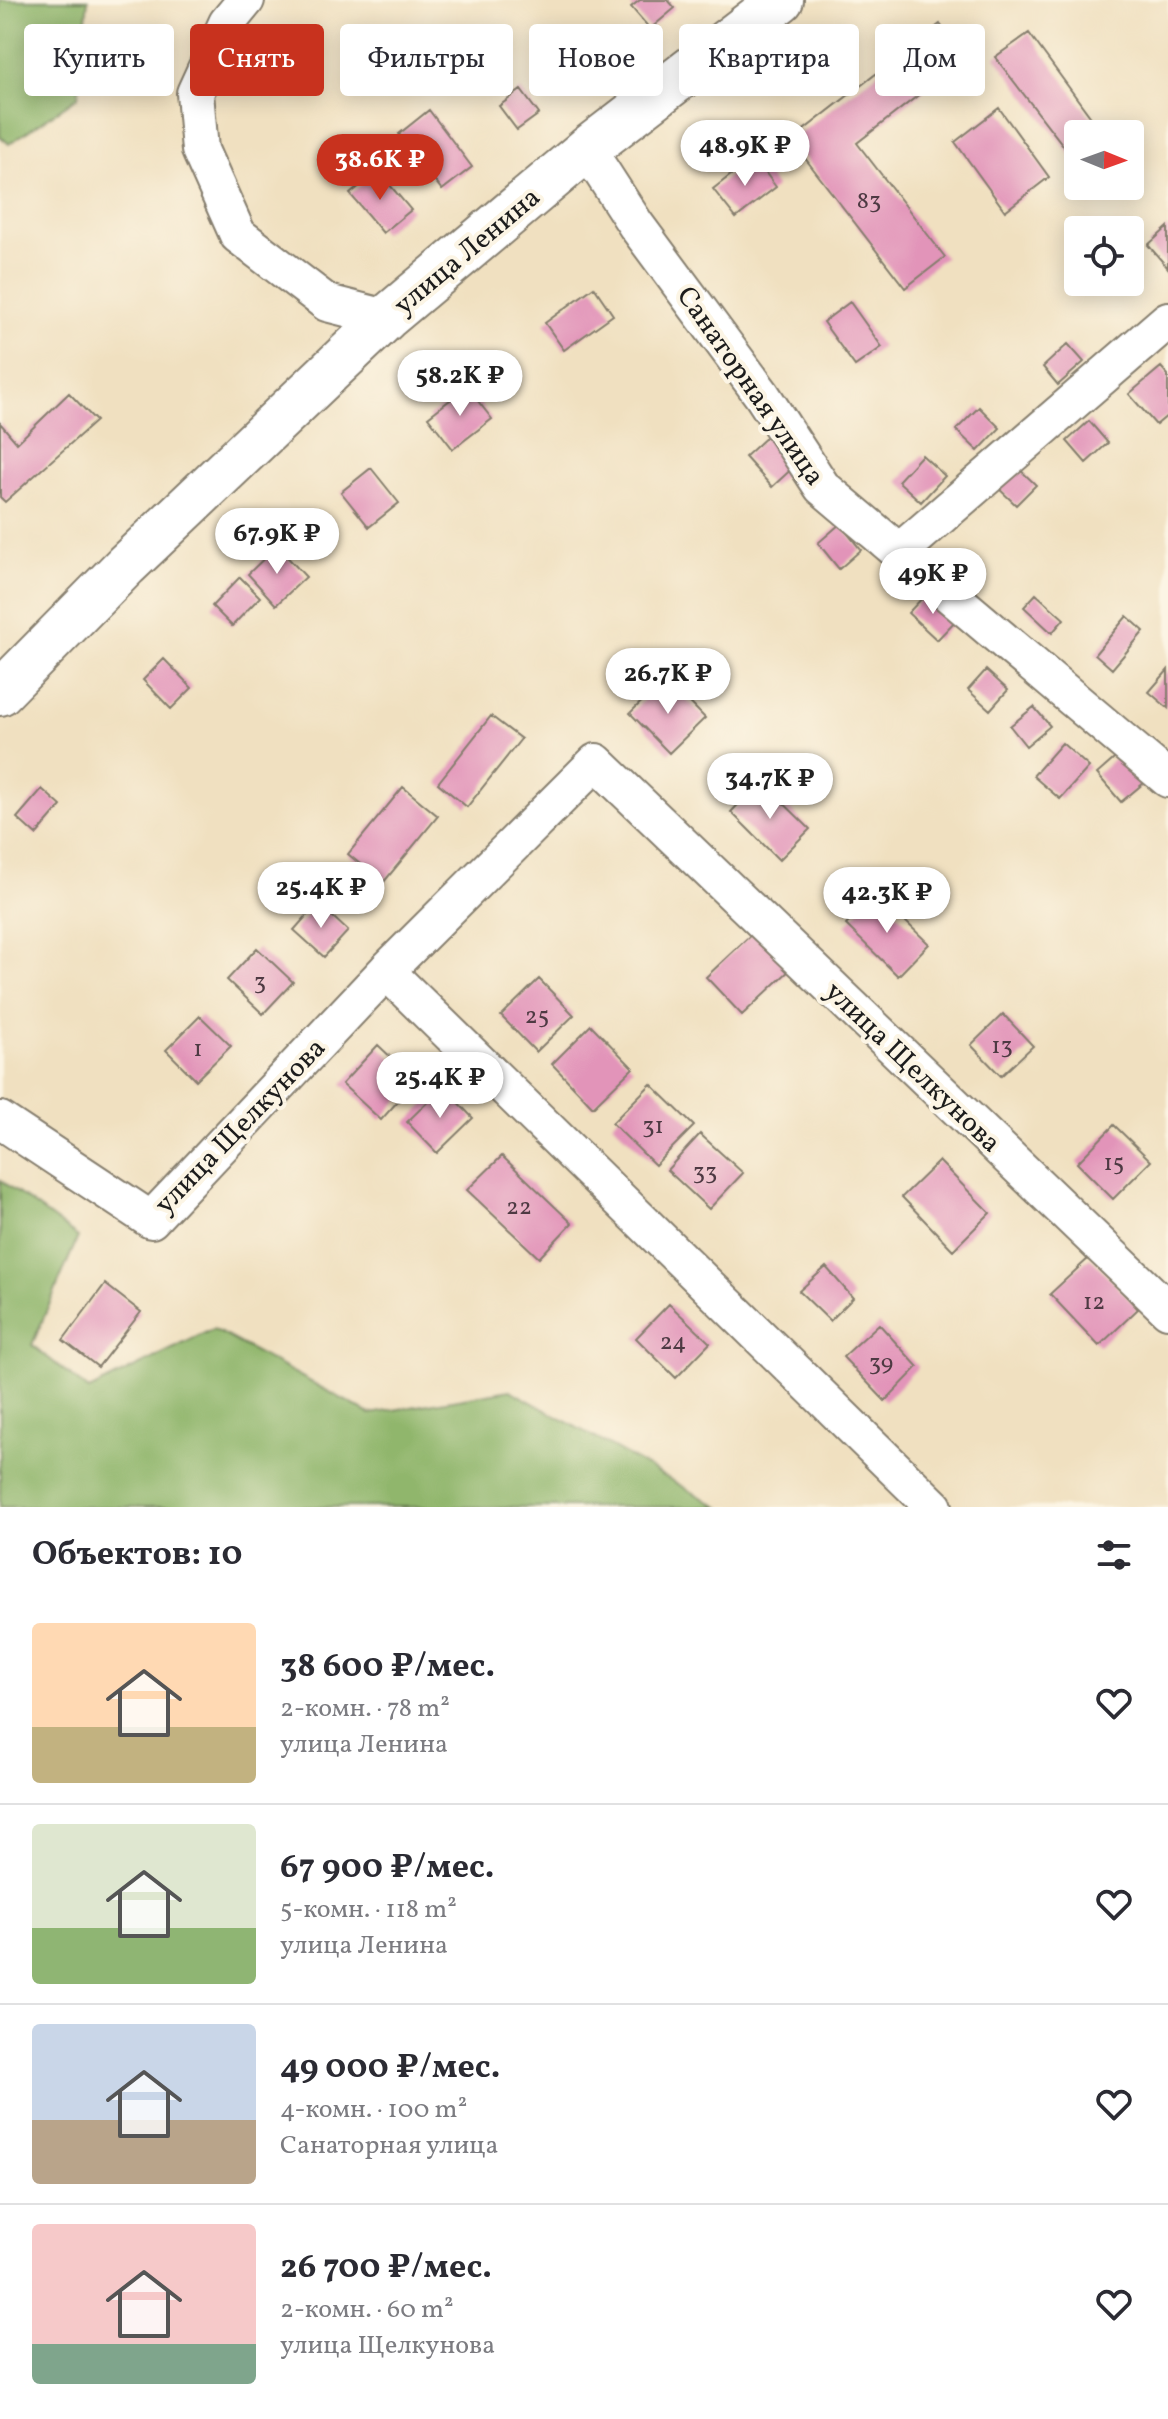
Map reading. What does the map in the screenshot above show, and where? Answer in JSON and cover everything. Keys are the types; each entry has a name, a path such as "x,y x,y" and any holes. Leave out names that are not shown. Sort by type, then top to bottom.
{"main road":[{"name":"улица Ленина","path":"0,693 126,565 386,318 587,149 781,0"}],"street":[{"path":"246,0 227,23 195,93 200,150 238,235 327,303 386,318"},
{"name":"Санаторная улица","path":"587,149 636,225 762,395 822,487 1168,779"},
{"path":"898,553 1168,320"},
{"name":"улица Щелкунова","path":"0,1120 151,1220 386,971 596,762 1168,1310"},
{"path":"386,971 934,1507"}],"green space":[{"path":"0,0 88,0 86,24 24,24 24,96 78,97 9,144 0,136"},
{"path":"0,1180 78,1237 32,1345 89,1390 213,1329 370,1414 510,1390 719,1507 0,1507"}],"building":[{"path":"640,0 668,0 675,8 656,24 646,24 631,7"},
{"path":"1029,33 1093,120 1064,120 1064,146 995,57"},
{"path":"875,75 875,96 917,96 857,143 945,257 905,288 791,140 848,96 859,96 859,87"},
{"path":"521,90 539,114 517,130 499,106"},
{"path":"999,108 1049,177 1005,211 955,142"},
{"path":"429,110 472,167 442,190 399,134"},
{"path":"754,157 776,187 736,218 713,189"},
{"path":"378,171 411,210 383,233 350,194"},
{"path":"1168,227 1168,268 1148,245"},
{"path":"594,287 613,315 564,350 545,323"},
{"path":"850,302 882,347 855,366 823,322"},
{"path":"1068,344 1084,362 1058,385 1043,367"},
{"path":"1161,367 1168,375 1168,415 1156,425 1129,394"},
{"path":"467,387 492,419 453,449 428,417"},
{"path":"69,393 96,421 5,502 0,497 0,423 17,443"},
{"path":"979,407 1000,428 978,451 956,430"},
{"path":"1089,421 1108,443 1086,463 1067,441"},
{"path":"769,435 796,465 772,487 745,457"},
{"path":"922,455 945,476 921,502 898,481"},
{"path":"1014,464 1036,485 1016,505 995,485"},
{"path":"371,468 399,503 369,527 341,492"},
{"path":"840,524 861,550 839,569 818,543"},
{"path":"277,546 306,577 276,605 248,574"},
{"path":"240,577 260,597 232,626 212,606"},
{"path":"929,591 958,618 937,640 908,613"},
{"path":"1036,594 1064,619 1052,633 1024,607"},
{"path":"1127,616 1144,631 1112,669 1095,654"},
{"path":"164,659 192,688 171,709 143,680"},
{"path":"986,670 1008,690 990,710 968,690"},
{"path":"1168,670 1168,708 1149,692"},
{"path":"666,678 705,718 669,753 630,713"},
{"path":"1034,707 1050,726 1026,746 1010,726"},
{"path":"491,716 521,739 467,807 438,783"},
{"path":"1062,743 1089,767 1060,799 1033,776"},
{"path":"1121,753 1145,782 1121,802 1097,774"},
{"path":"761,781 810,829 779,860 731,812"},
{"path":"403,787 438,816 383,883 348,854"},
{"path":"42,789 61,806 36,835 17,818"},
{"path":"876,893 929,944 898,976 846,925"},
{"path":"318,903 348,931 324,957 294,930"},
{"path":"756,930 792,968 742,1015 706,977"},
{"path":"257,948 293,982 263,1014 227,980"},
{"path":"539,979 574,1015 536,1052 501,1016"},
{"path":"1003,1014 1033,1046 1001,1076 971,1045"},
{"path":"200,1016 231,1046 196,1080 166,1050"},
{"path":"591,1025 633,1068 593,1107 552,1064"},
{"path":"378,1045 416,1081 381,1120 342,1084"},
{"path":"651,1084 694,1126 655,1165 612,1123"},
{"path":"443,1087 473,1118 437,1153 407,1122"},
{"path":"1114,1125 1151,1161 1113,1199 1077,1163"},
{"path":"700,1134 743,1173 709,1209 667,1170"},
{"path":"502,1156 572,1223 539,1258 467,1190"},
{"path":"939,1161 990,1213 953,1250 902,1197"},
{"path":"1090,1257 1138,1309 1099,1346 1050,1294"},
{"path":"826,1267 853,1298 830,1321 799,1291"},
{"path":"105,1284 141,1312 98,1367 63,1340"},
{"path":"669,1304 710,1343 676,1378 636,1338"},
{"path":"879,1324 918,1367 885,1401 843,1357"}]}
